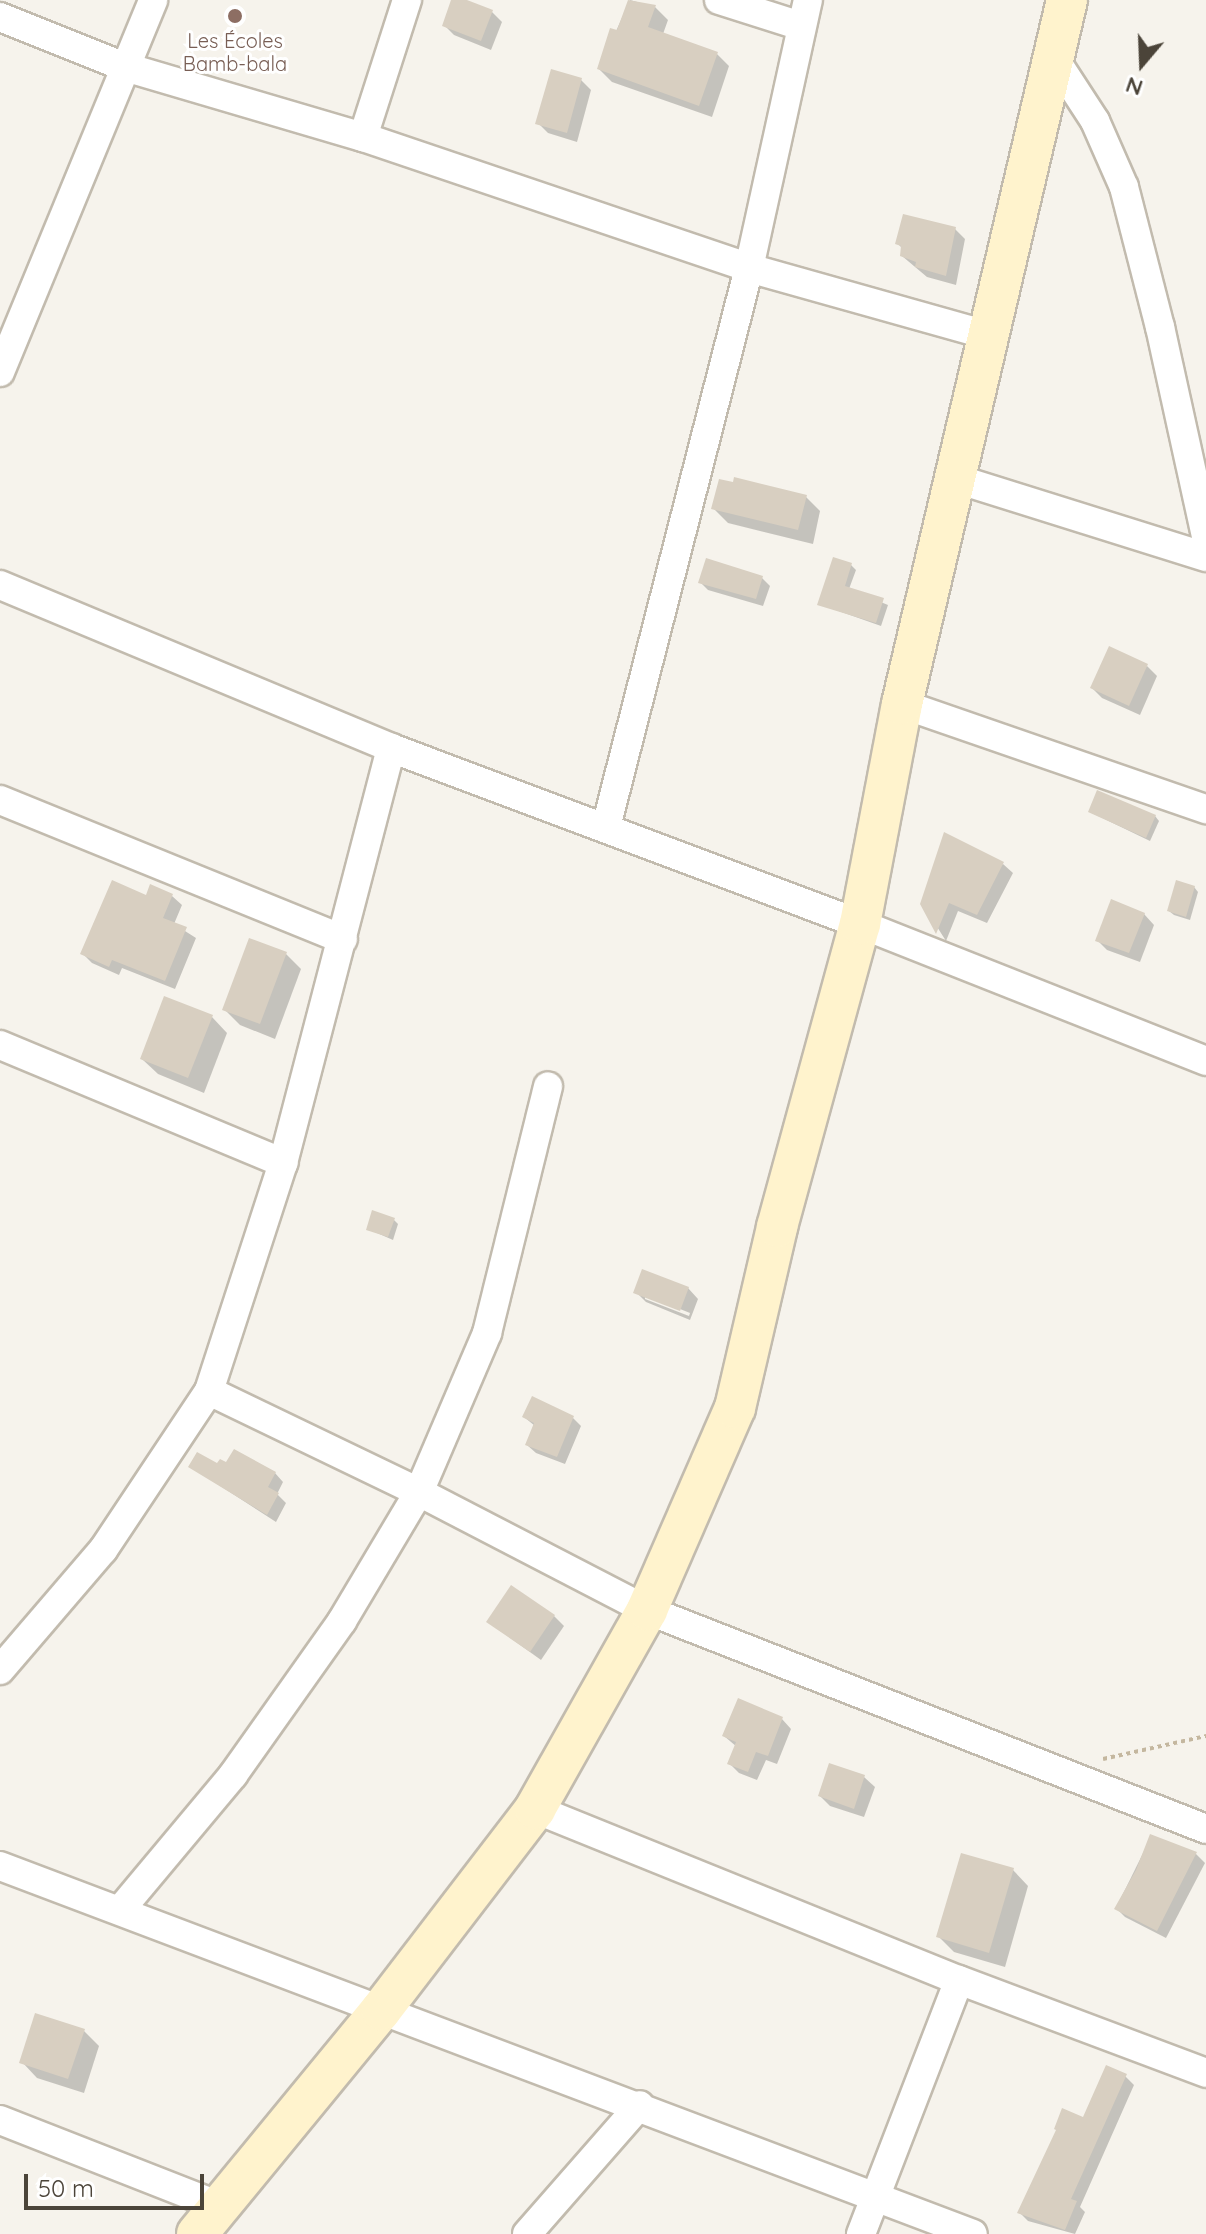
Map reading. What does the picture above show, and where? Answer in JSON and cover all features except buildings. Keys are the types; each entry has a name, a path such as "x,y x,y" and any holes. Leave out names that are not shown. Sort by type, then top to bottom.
{"street":[{"path":"0,372 153,0"},
{"path":"363,137 407,0"},
{"path":"606,827 749,268 804,13 719,0"},
{"path":"0,2120 210,2220 381,2010 535,1809 647,1610 735,1408 777,1227 860,924 902,704 1067,0"},
{"path":"0,17 125,67 363,137 749,268 987,335"},
{"path":"1054,58 1095,121 1124,187 1160,327 1206,537"},
{"path":"954,478 1206,557"},
{"path":"0,585 391,748 860,924 1206,1061"},
{"path":"902,704 1206,809"},
{"path":"0,1670 103,1550 209,1391 283,1163 391,748"},
{"path":"0,800 343,939"},
{"path":"0,1045 283,1163"},
{"path":"121,1909 242,1762 342,1621 419,1492 487,1333 548,1086"},
{"path":"209,1391 419,1492 647,1610 1206,1829"},
{"path":"535,1809 959,1980 1206,2073"},
{"path":"0,1866 640,2105 973,2234"},
{"path":"861,2234 959,1980"},
{"path":"527,2234 640,2105"}],"path":[{"path":"1098,1760 1206,1736"}],"place":[{"name":"Les Écoles Bamb-bala","path":"235,16"}]}
